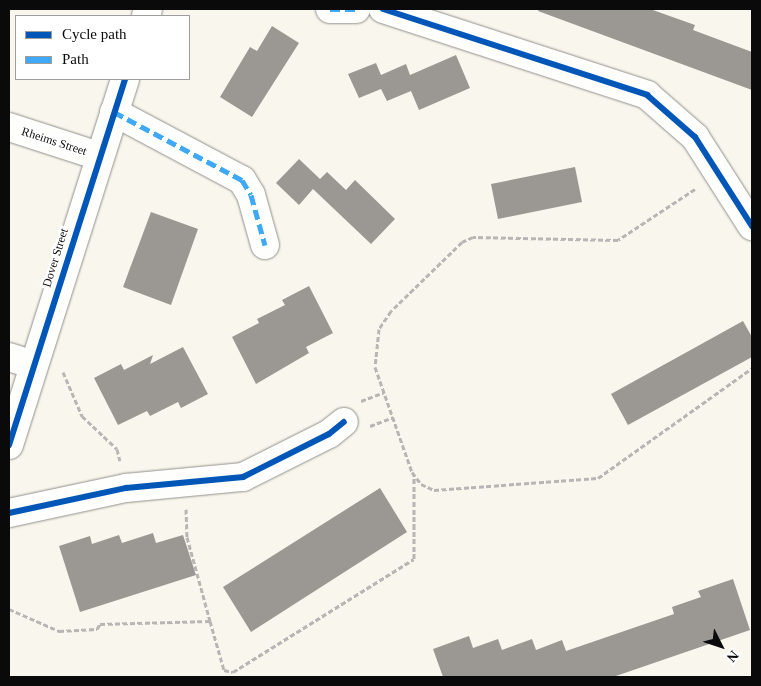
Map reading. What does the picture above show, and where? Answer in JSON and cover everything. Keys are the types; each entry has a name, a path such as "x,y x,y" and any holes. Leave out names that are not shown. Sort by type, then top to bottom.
{"street":[{"path":"330,9 356,9"},
{"path":"383,9 647,95 695,137 752,226"},
{"name":"Dover Street","path":"9,444 125,80"},
{"path":"114,112 242,180 251,195 266,245"},
{"name":"Rheims Street","path":"9,127 100,156"},
{"path":"9,513 126,488 243,477 329,434 344,422"}],"path":[{"path":"718,174 618,240 473,237 462,242 391,311 379,330 375,367 414,474 421,484 434,490 598,478 752,368"},
{"path":"34,363 82,416 117,449 126,488"},
{"path":"186,504 187,537 210,621 224,670 233,672 414,559 414,474"},
{"path":"9,609 59,631 97,629 100,624 210,621"}],"building":[{"path":"539,9 650,9 695,25 693,30 752,52 752,90 538,11"},
{"path":"272,26 299,43 252,117 220,97 250,47 257,51"},
{"path":"456,55 470,88 419,110 411,91 387,101 381,89 359,98 348,74 376,63 381,75 406,64 410,75"},
{"path":"299,159 320,179 327,172 346,190 355,180 395,219 371,244 313,189 299,205 276,183"},
{"path":"575,167 582,202 498,219 491,184"},
{"path":"151,212 198,229 171,305 123,287"},
{"path":"309,286 333,333 306,347 309,353 256,384 232,337 259,323 257,319 285,305 282,300"},
{"path":"743,321 752,337 752,357 628,425 611,394"},
{"path":"183,347 208,394 181,408 178,402 150,416 147,411 118,425 94,378 121,364 124,370 153,355 150,364"},
{"path":"380,488 407,532 251,632 223,587"},
{"path":"153,533 156,543 183,535 196,575 80,612 59,546 90,536 92,544 119,535 122,543"},
{"path":"733,579 750,630 613,677 443,677 433,649 469,636 473,648 498,639 502,650 532,639 536,650 562,640 566,651 674,614 672,607 701,597 698,591"}],"marked path":[{"path":"330,9 356,9"},
{"path":"114,112 242,180 251,195 265,245"}],"cycle path":[{"path":"383,9 647,95 695,137 752,226"},
{"path":"9,445 125,80"},
{"path":"9,513 126,488 243,477 329,434 344,422"}]}
